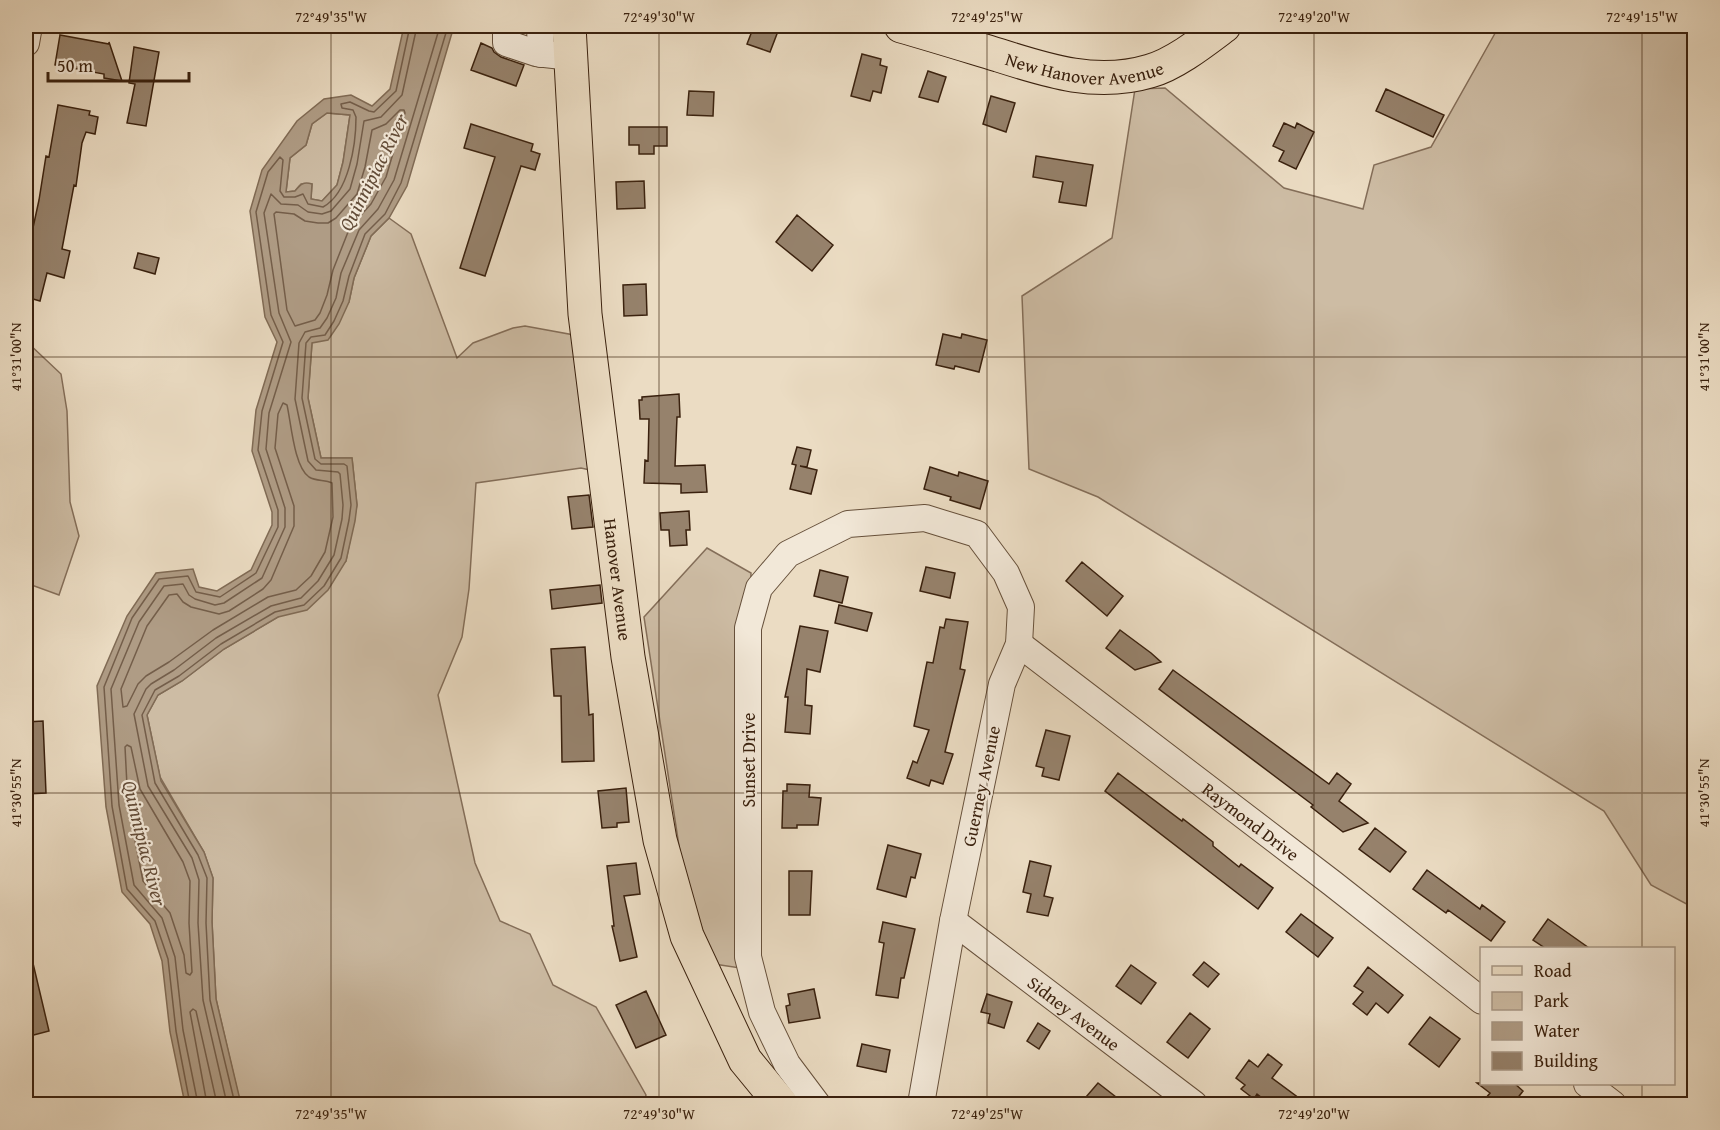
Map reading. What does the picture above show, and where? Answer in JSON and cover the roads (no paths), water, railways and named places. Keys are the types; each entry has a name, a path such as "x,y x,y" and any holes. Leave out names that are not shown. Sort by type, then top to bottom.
{"main road":[{"name":"Hanover Avenue","path":"569,26 556,56 585,314 628,657 660,840 687,936 745,1060 781,1104"},
{"name":"New Hanover Avenue","path":"901,26 1057,73 1119,79 1152,71 1185,54 1224,26"}],"street":[{"path":"26,43 29,26"},
{"path":"506,26 506,43 556,56"},
{"path":"540,26 556,56"},
{"name":"Guerney Avenue","path":"921,1104 954,921 1002,684 1019,644 1021,607 1006,573 977,534 925,518"},
{"name":"Sunset Drive","path":"817,1104 787,1064 762,1012 748,957 748,628 759,588 788,554 848,525 925,518"},
{"name":"Raymond Drive","path":"1019,644 1480,999"},
{"name":"Sidney Avenue","path":"954,921 1194,1104"},
{"path":"1589,1085 1613,1104"}],"water":[{"name":"Quinnipiac River","path":"404,26 454,26 407,186 389,218 371,236 354,278 349,302 339,324 328,340 312,343 308,398 321,458 352,458 357,505 346,561 328,590 307,610 278,617 224,649 182,681 158,695 147,715 161,781 204,852 213,878 212,922 216,999 241,1104 185,1104 170,1032 162,961 150,924 122,892 106,807 97,686 127,616 156,573 193,569 199,587 217,591 251,570 272,525 272,512 252,451 256,410 277,342 265,317 250,211 262,170 297,121 324,99 351,95 372,106 390,89","holes":["327,113 350,115 337,185 322,201 311,199 312,184 309,183 302,184 295,191 286,192 290,158 306,145 312,124"]}]}
